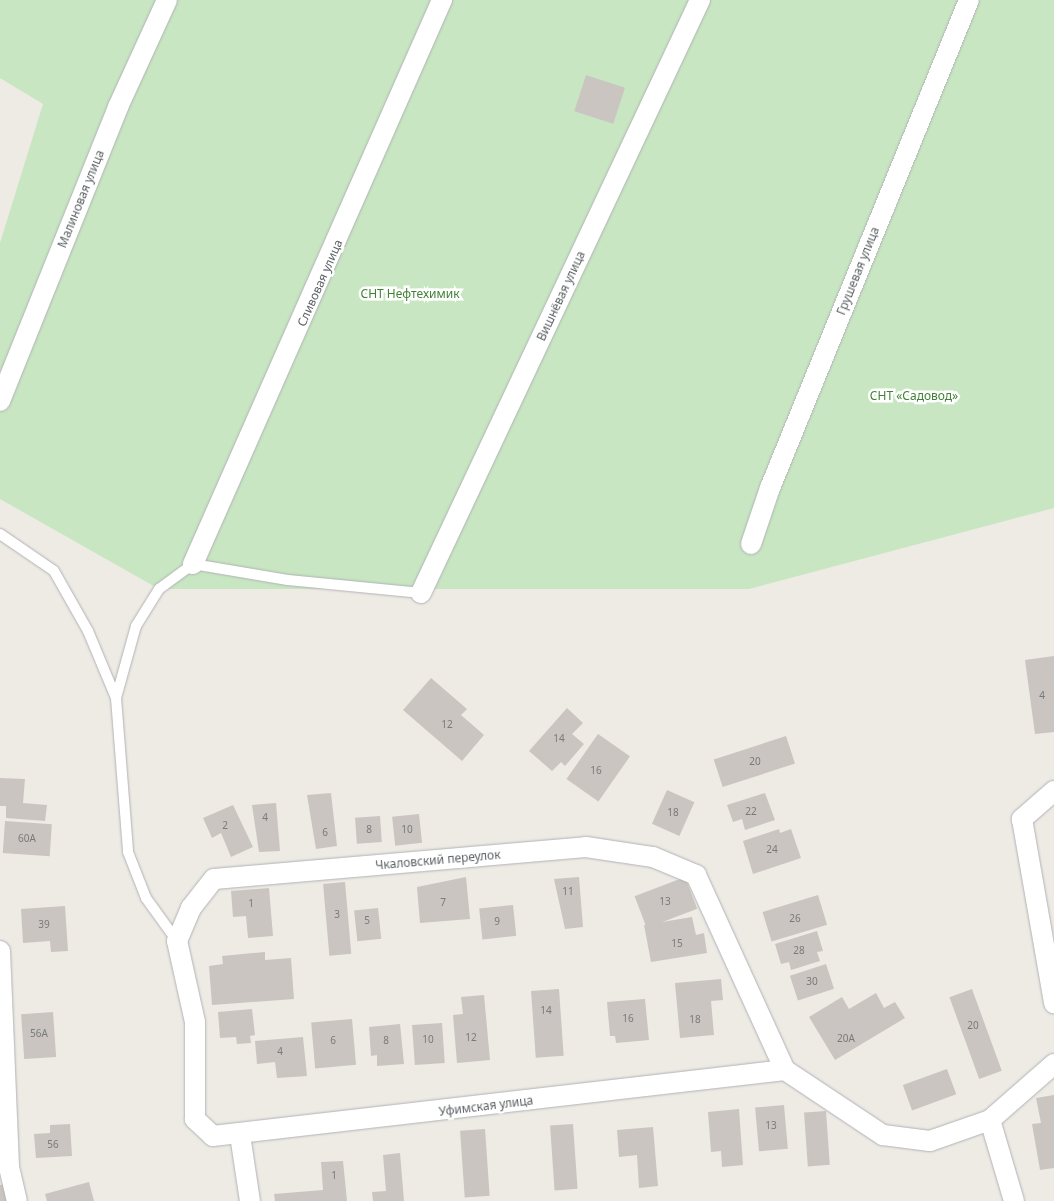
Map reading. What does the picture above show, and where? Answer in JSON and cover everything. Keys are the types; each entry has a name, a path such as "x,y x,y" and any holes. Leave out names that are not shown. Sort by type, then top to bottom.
{"street":[{"name":"Малиновая улица","path":"0,401 118,107 167,0"},
{"name":"Сливовая улица","path":"193,564 442,0"},
{"name":"Вишнёвая улица","path":"421,593 700,0"},
{"name":"Грушевая улица","path":"751,544 770,488 969,0"},
{"path":"1054,791 1022,819 1054,1003"},
{"name":"Чкаловский переулок","path":"177,941 191,908 214,879 586,847 653,857 696,875 785,1070"},
{"name":"Уфимская улица","path":"177,941 194,1022 195,1119 213,1136 240,1135 785,1070"},
{"path":"0,951 5,1168 17,1201"},
{"path":"785,1070 883,1135 930,1141 990,1120 1054,1064"},
{"path":"990,1120 1014,1201"},
{"path":"240,1135 250,1201"}],"lane":[{"path":"0,534 54,571 88,631 116,698 128,852 146,898 177,941"},
{"path":"116,698 136,626 159,589 193,564 288,580 421,593"}],"green space":[{"name":"СНТ Нефтехимик","path":"0,0 1054,0 1054,508 749,589 159,589 0,499 0,243 43,104 0,78"}],"building":[{"path":"586,75 625,88 613,124 574,111"},
{"path":"1054,656 1054,732 1035,734 1025,660"},
{"path":"431,678 467,709 461,715 484,735 462,761 403,710"},
{"path":"567,708 583,723 572,734 584,744 565,766 561,762 552,771 529,751"},
{"path":"598,734 630,756 598,801 566,779"},
{"path":"786,736 795,764 723,787 714,759"},
{"path":"0,778 25,779 23,803 47,805 45,821 6,818 6,806 0,806"},
{"path":"667,790 694,802 679,836 652,824"},
{"path":"331,793 337,846 316,849 307,795"},
{"path":"765,793 775,820 745,830 742,819 733,822 727,805"},
{"path":"276,803 280,851 259,852 252,805"},
{"path":"233,805 253,847 231,857 221,833 212,838 203,818"},
{"path":"419,814 422,843 395,846 392,817"},
{"path":"380,816 382,842 357,844 355,818"},
{"path":"5,821 52,824 50,856 3,853"},
{"path":"779,829 780,833 791,829 801,858 753,874 743,841"},
{"path":"466,877 470,919 420,923 417,887"},
{"path":"579,877 583,927 565,929 554,879"},
{"path":"685,877 697,909 647,928 635,896"},
{"path":"345,882 351,954 329,956 323,884"},
{"path":"269,888 273,936 248,938 246,916 233,917 231,891"},
{"path":"818,895 827,925 772,942 763,912"},
{"path":"513,905 516,936 482,939 479,909"},
{"path":"65,906 68,951 51,952 50,941 23,943 21,909"},
{"path":"378,908 381,939 357,941 354,911"},
{"path":"692,917 696,935 704,933 707,953 651,962 644,925"},
{"path":"817,931 823,951 817,952 820,961 791,970 789,962 781,964 775,944"},
{"path":"265,952 265,960 291,958 294,999 212,1005 209,966 223,964 222,956"},
{"path":"826,964 834,989 798,1000 790,976"},
{"path":"721,979 723,1000 711,1001 714,1035 680,1038 675,983"},
{"path":"559,989 564,1056 536,1058 531,991"},
{"path":"972,989 1002,1071 979,1079 949,997"},
{"path":"876,993 884,1008 895,1002 905,1018 835,1060 809,1017 842,997 849,1009"},
{"path":"484,995 490,1060 457,1063 453,1015 463,1014 461,997"},
{"path":"645,999 649,1040 616,1043 615,1036 610,1036 607,1002"},
{"path":"252,1009 255,1035 250,1036 251,1043 237,1044 236,1037 220,1038 218,1012"},
{"path":"53,1012 56,1057 24,1059 21,1014"},
{"path":"352,1019 356,1065 315,1068 311,1023"},
{"path":"442,1023 445,1063 415,1065 412,1025"},
{"path":"400,1024 404,1064 377,1066 377,1055 371,1056 369,1027"},
{"path":"303,1037 307,1076 277,1078 275,1062 257,1064 255,1041"},
{"path":"947,1069 956,1094 912,1110 903,1085"},
{"path":"1054,1095 1054,1168 1040,1170 1032,1124 1041,1123 1036,1098"},
{"path":"784,1105 788,1149 759,1151 755,1108"},
{"path":"739,1109 743,1165 722,1167 721,1151 711,1152 708,1112"},
{"path":"826,1111 830,1165 808,1166 804,1113"},
{"path":"70,1124 72,1156 36,1158 34,1134 50,1133 50,1125"},
{"path":"573,1124 578,1189 555,1190 550,1126"},
{"path":"653,1127 658,1186 639,1188 637,1155 619,1157 617,1130"},
{"path":"485,1129 490,1196 465,1198 460,1131"},
{"path":"400,1153 404,1201 373,1201 372,1192 386,1191 383,1155"},
{"path":"343,1161 347,1201 275,1201 274,1194 323,1190 321,1162"},
{"path":"89,1182 94,1201 47,1201 45,1194"},
{"path":"8,1184 11,1201 0,1201 0,1185"}],"park label":[{"name":"СНТ «Садовод»","path":"914,396"}]}
